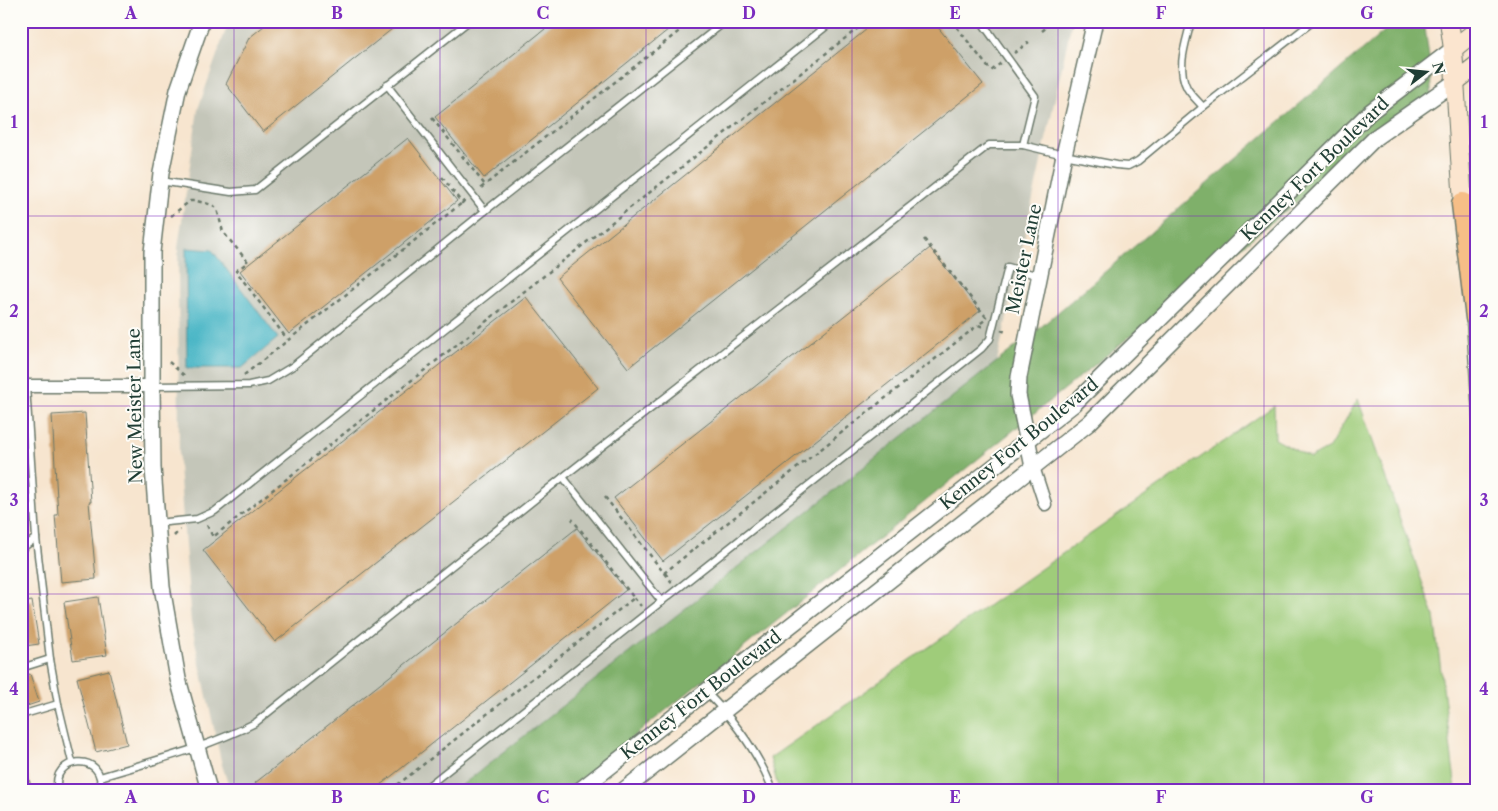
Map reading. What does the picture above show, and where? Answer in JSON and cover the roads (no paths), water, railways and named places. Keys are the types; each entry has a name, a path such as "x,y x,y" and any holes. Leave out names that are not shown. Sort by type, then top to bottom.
{"highway":[{"path":"1463,204 1477,318"}],"main road":[{"path":"1450,21 1463,204"},
{"name":"Kenney Fort Boulevard","path":"1453,49 1477,30"},
{"name":"Kenney Fort Boulevard","path":"1455,82 1477,65"}],"street":[{"name":"New Meister Lane","path":"202,21 178,90 160,181 152,252 152,386 153,468 162,587 178,678 209,790"},
{"name":"Meister Lane","path":"1045,504 1033,467 1018,395 1019,377 1064,156 1095,21"},
{"name":"Kenney Fort Boulevard","path":"580,790 1074,404 1370,112 1453,49"},
{"name":"Kenney Fort Boulevard","path":"624,790 1089,423 1376,137 1455,82"},
{"path":"24,386 152,386"}],"lane":[{"path":"160,181 231,192 255,190 469,21"},
{"path":"152,386 249,384 268,381 293,366 485,211 726,21"},
{"path":"157,523 197,519 215,511 833,21"},
{"path":"981,21 1035,96 1023,145"},
{"path":"1191,21 1183,57 1182,75 1188,89 1203,107"},
{"path":"100,776 197,748 230,736 255,723 563,478 989,145 1023,145 1064,156 1128,166 1138,161 1203,107 1311,24 1311,21"},
{"path":"387,85 485,211"},
{"path":"1463,204 1477,430"},
{"path":"423,790 981,349 990,339 1008,267 1039,276"},
{"path":"24,386 36,538 50,659 58,704 72,762"},
{"path":"563,478 662,602"},
{"path":"21,549 36,538"},
{"path":"21,668 50,659"},
{"path":"706,692 725,711 750,744 765,769 773,790"},
{"path":"21,715 58,704"},
{"path":"58,790 60,772 72,762 79,761 92,765 100,776 100,790"}],"water":[{"path":"186,248 212,250 278,338 242,368 187,368"}]}
